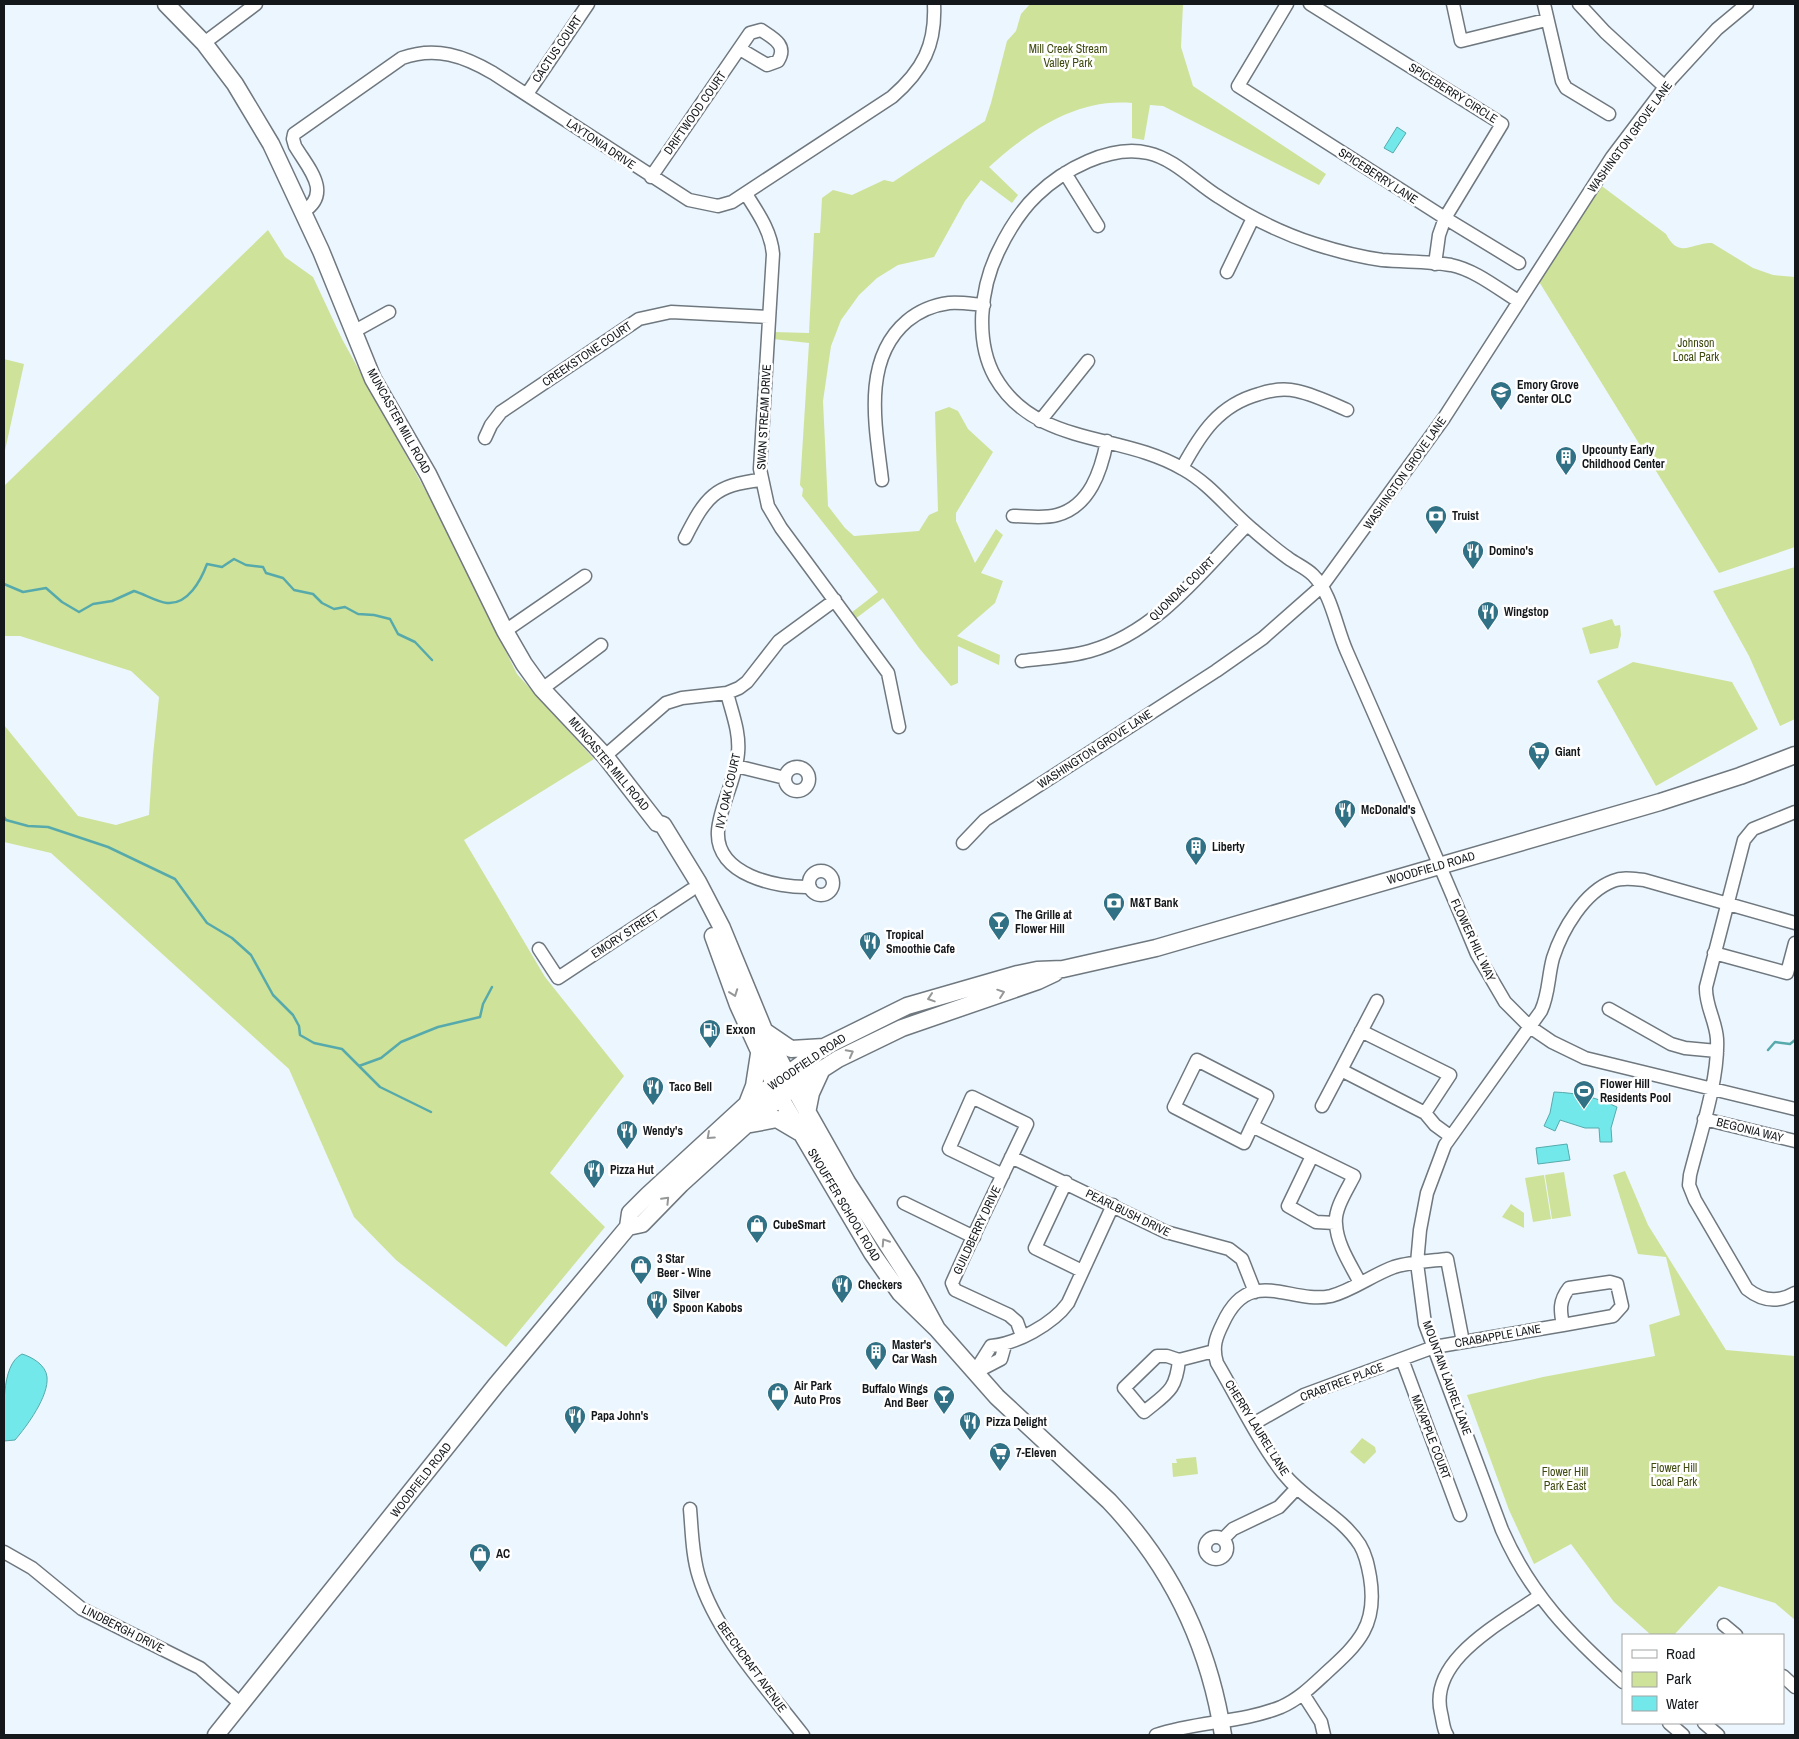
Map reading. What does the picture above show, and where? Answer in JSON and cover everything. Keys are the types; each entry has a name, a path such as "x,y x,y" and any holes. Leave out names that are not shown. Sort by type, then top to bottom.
{"main road":[{"name":"MUNCASTER MILL ROAD","path":"166,4 204,43 235,84 271,144 303,212 374,379 428,474 505,631 524,664 542,689 605,756 657,823 663,825 707,898 722,928 764,1030 784,1086"},
{"name":"WOODFIELD ROAD","path":"628,1227 642,1224 826,1046 878,1019 937,996 1037,970 1063,969 1156,948 1660,802 1795,755"},
{"name":"MUNCASTER MILL ROAD","path":"657,823 655,828 691,890 714,939 759,1054 784,1086"},
{"name":"WOODFIELD ROAD","path":"216,1735 242,1705 496,1385 628,1227 630,1214 648,1195 747,1104 822,1069 902,1028 1038,981 1063,969"},
{"path":"764,1030 791,1049 826,1046"},
{"path":"747,1104 754,1086 759,1054"},
{"path":"807,1113 811,1093 822,1069"},
{"name":"SNOUFFER SCHOOL ROAD","path":"784,1086 807,1113 847,1182 912,1283 937,1329"},
{"name":"SNOUFFER SCHOOL ROAD","path":"784,1086 800,1133 872,1253 900,1293 937,1329 974,1373 1109,1501 1150,1548 1173,1584 1196,1633 1212,1678 1222,1729"},
{"path":"746,1125 777,1119 800,1133"}],"street":[{"path":"204,43 256,4"},
{"name":"CACTUS COURT","path":"526,94 588,4"},
{"name":"LAYTONIA DRIVE","path":"303,212 313,206 318,198 318,189 295,146 294,134 402,58 423,53 445,54 468,59 526,94 689,200 704,205 718,206 732,202 892,97 908,83 919,69 932,36 934,4"},
{"name":"SPICEBERRY LANE","path":"1287,4 1238,86 1445,218 1520,263"},
{"name":"SPICEBERRY CIRCLE","path":"1310,4 1502,124 1445,218"},
{"path":"1453,4 1461,40 1546,20"},
{"path":"1544,4 1546,20 1562,82 1566,88 1609,114"},
{"path":"1578,4 1605,32 1665,87"},
{"name":"WASHINGTON GROVE LANE","path":"963,843 985,820 1216,671 1263,638 1322,586 1444,418 1612,157 1665,87 1717,29 1747,4"},
{"name":"DRIFTWOOD COURT","path":"651,177 740,49"},
{"path":"1322,586 1312,574 1288,558 1247,525 1213,490 1182,468 1140,450 1063,432 1040,421 1015,403 993,374 984,342 984,305 988,278 996,255 1013,222 1038,194 1084,162 1110,154 1131,151 1148,153 1171,163 1216,195 1253,218 1294,237 1337,251 1378,260 1452,266 1471,272 1518,301"},
{"path":"1066,173 1098,226"},
{"name":"SWAN STREAM DRIVE","path":"746,194 765,225 772,242 761,480 768,506 781,528 888,673 899,727"},
{"path":"1227,272 1253,218"},
{"path":"1435,264 1439,235 1445,218"},
{"path":"882,480 874,396 879,364 889,341 902,325 927,308 949,303 984,305"},
{"path":"353,332 389,312"},
{"name":"CREEKSTONE COURT","path":"485,438 491,425 502,412 639,319 671,312 769,317"},
{"path":"1040,421 1088,361"},
{"path":"1182,468 1198,438 1211,421 1229,406 1243,398 1272,390 1295,390 1348,410"},
{"path":"1013,516 1038,517 1058,515 1077,504 1097,480 1107,441"},
{"path":"685,538 700,509 715,492 736,483 761,480"},
{"name":"QUONDAL COURT","path":"1022,661 1089,651 1115,642 1139,630 1161,613 1247,525"},
{"path":"505,631 585,576"},
{"name":"FLOWER HILL WAY","path":"1322,586 1344,646 1477,954 1505,1002 1530,1027 1552,1042 1585,1058 1795,1109"},
{"path":"605,756 666,703 682,698 726,693 747,682 779,641 835,600"},
{"path":"542,689 601,645"},
{"name":"IVY OAK COURT","path":"726,693 738,734 736,766 718,830 722,850 737,868 746,874 784,886 810,887"},
{"path":"736,766 785,778"},
{"path":"1795,812 1753,829 1747,834 1727,903 1705,995 1717,1037 1717,1051 1711,1089 1690,1175 1690,1185 1695,1200 1747,1289 1756,1297 1766,1300 1784,1299 1795,1293"},
{"name":"MOUNTAIN LAUREL LANE","path":"1622,1681 1562,1625 1539,1596 1516,1559 1502,1530 1425,1324 1417,1263 1425,1202 1433,1174 1450,1136 1530,1027 1546,1001 1549,974 1559,943 1584,904 1602,886 1615,880 1629,878 1644,880 1795,923"},
{"name":"EMORY STREET","path":"539,949 558,978 691,890"},
{"path":"1714,953 1787,973 1795,943"},
{"path":"1322,1106 1377,1001"},
{"path":"1610,1009 1671,1044 1685,1048 1717,1051"},
{"path":"1361,1031 1450,1075 1425,1112"},
{"path":"1197,1060 1267,1096 1252,1126 1244,1143 1174,1107 1197,1060"},
{"path":"1341,1070 1425,1112 1435,1125 1450,1136"},
{"name":"GUILDBERRY DRIVE","path":"1003,1176 949,1149 972,1097 1027,1124 1012,1157 1003,1176 974,1237 952,1283 953,1287 1009,1315 1016,1322 1022,1336"},
{"name":"BEGONIA WAY","path":"1704,1119 1795,1141"},
{"path":"1252,1126 1354,1176 1340,1204 1335,1224 1343,1249 1360,1283"},
{"path":"1312,1156 1288,1206 1316,1222 1335,1224"},
{"name":"PEARLBUSH DRIVE","path":"1012,1157 1166,1232 1229,1249 1242,1259 1255,1292"},
{"path":"1066,1182 1035,1248 1082,1271"},
{"path":"904,1203 974,1237"},
{"path":"974,1373 1001,1359 1005,1345 1046,1325 1061,1314 1113,1205"},
{"path":"1179,1360 1177,1377 1172,1388 1144,1412 1124,1388 1157,1356 1167,1356 1179,1360 1214,1351 1216,1337 1226,1316 1240,1300 1255,1292 1277,1290 1320,1298 1334,1295 1395,1267 1447,1259 1463,1342"},
{"name":"CRABAPPLE LANE","path":"1434,1348 1463,1342 1563,1325 1613,1316 1622,1306 1617,1284 1610,1282 1569,1288 1562,1297 1560,1309 1563,1325"},
{"name":"CRABTREE PLACE","path":"1253,1424 1304,1395 1434,1348"},
{"name":"CHERRY LAUREL LANE","path":"1156,1735 1182,1728 1222,1729 1262,1714 1303,1694 1354,1648 1365,1631 1372,1609 1373,1597 1367,1561 1360,1545 1347,1530 1296,1489 1282,1471 1217,1363 1214,1351"},
{"name":"MAYAPPLE COURT","path":"1402,1359 1460,1515"},
{"path":"1223,1539 1233,1528 1279,1507 1296,1489"},
{"name":"BEECHCRAFT AVENUE","path":"690,1509 694,1558 707,1599 721,1627 803,1735"},
{"name":"LINDBERGH DRIVE","path":"4,1552 32,1568 82,1609 200,1668 242,1705"},
{"path":"1448,1735 1439,1706 1446,1674 1451,1664 1463,1651 1539,1596"},
{"path":"1724,1625 1735,1634"},
{"path":"1784,1677 1795,1687"},
{"path":"1303,1694 1321,1722 1324,1735"},
{"path":"1670,1724 1683,1735"}],"green space":[{"name":"Mill Creek Stream Valley Park","path":"1030,4 1183,4 1181,47 1193,86 1326,174 1319,185 1163,106 1150,105 1144,140 1132,138 1132,103 1111,103 1092,106 1054,120 1037,130 1020,141 989,167 1018,195 1012,203 981,180 965,201 934,257 898,265 877,278 859,295 841,320 831,346 823,401 828,506 845,528 854,536 919,531 929,515 938,511 935,412 949,407 958,411 968,429 993,452 956,513 956,521 975,563 996,529 1003,535 981,573 1003,581 995,603 957,636 1000,655 999,665 958,646 958,683 951,686 919,648 883,598 855,619 851,613 878,592 802,496 803,489 800,485 809,343 773,339 773,332 809,333 814,233 820,233 822,198 833,190 852,195 884,180 893,182 985,121 1007,41 1016,31 1021,14"},
{"name":"Johnson Local Park","path":"1599,184 1666,234 1676,246 1687,248 1712,243 1753,268 1773,275 1795,277 1795,547 1719,573 1538,280"},
{"path":"268,230 285,257 313,277 342,339 439,515 517,674 594,759 464,840 545,977 624,1076 550,1173 605,1227 506,1347 396,1260 354,1217 289,1069 51,853 4,842 4,725 78,816 116,825 149,815 159,697 131,671 20,636 4,636 4,486"},
{"path":"4,359 24,364 4,455"},
{"path":"1795,567 1795,719 1780,726 1749,656 1713,591"},
{"path":"1612,619 1615,626 1620,625 1621,635 1618,648 1590,654 1582,628"},
{"path":"1633,662 1732,682 1758,729 1656,786 1597,681"},
{"name":"Flower Hill Local Park","path":"1625,1171 1648,1225 1726,1350 1795,1356 1795,1620 1775,1603 1719,1586 1675,1634 1650,1634 1614,1602 1571,1544 1534,1564 1509,1510 1467,1395 1543,1377 1655,1356 1649,1325 1680,1315 1666,1257 1638,1254 1613,1175"},
{"path":"1564,1172 1571,1216 1552,1219 1545,1175"},
{"path":"1544,1175 1551,1219 1533,1222 1525,1178"},
{"path":"1511,1204 1524,1213 1524,1228 1502,1217"},
{"path":"1362,1438 1375,1447 1376,1452 1364,1464 1350,1452"},
{"path":"1196,1457 1198,1474 1173,1477 1172,1463 1177,1463 1176,1459"}],"water":[{"path":"1397,127 1406,133 1393,153 1384,148"},
{"path":"1554,1092 1586,1096 1617,1107 1611,1128 1612,1142 1600,1142 1599,1128 1585,1128 1560,1120 1555,1131 1544,1126 1550,1113"},
{"path":"1567,1144 1570,1160 1538,1164 1536,1148"},
{"path":"22,1354 34,1359 41,1365 46,1373 47,1385 41,1402 25,1427 15,1440 4,1441 4,1405 7,1380 15,1360"}],"waterway":[{"path":"4,584 23,592 46,588 62,602 79,612 93,604 112,601 134,591 155,600 175,603 193,590 207,564 222,567 234,559 246,565 263,567 266,573 283,578 294,590 313,594 322,603 334,609 345,607 358,614 390,619 398,634 415,642 432,660"},
{"path":"4,817 6,820 28,826 48,827 108,847 175,879 207,923 232,938 251,955 273,995 293,1015 299,1026 300,1035 314,1043 342,1049 380,1087 431,1112"},
{"path":"359,1066 381,1058 401,1042 423,1033 438,1027 480,1017 483,1004 492,987"},
{"path":"1768,1050 1775,1042 1790,1044 1795,1040"}],"place":[{"name":"Emory Grove Center OLC","path":"1501,411"},
{"name":"Upcounty Early Childhood Center","path":"1566,476"},
{"name":"Truist","path":"1436,535"},
{"name":"Domino's","path":"1473,570"},
{"name":"Wingstop","path":"1488,631"},
{"name":"Giant","path":"1539,771"},
{"name":"McDonald's","path":"1345,829"},
{"name":"Liberty","path":"1196,866"},
{"name":"M&T Bank","path":"1114,922"},
{"name":"The Grille at Flower Hill","path":"999,941"},
{"name":"Tropical Smoothie Cafe","path":"870,961"},
{"name":"Exxon","path":"710,1049"},
{"name":"Taco Bell","path":"653,1106"},
{"name":"Flower Hill Residents Pool","path":"1584,1110"},
{"name":"Wendy's","path":"627,1150"},
{"name":"Pizza Hut","path":"594,1189"},
{"name":"CubeSmart","path":"757,1244"},
{"name":"3 Star Beer - Wine","path":"641,1285"},
{"name":"Checkers","path":"842,1304"},
{"name":"Silver Spoon Kabobs","path":"657,1320"},
{"name":"Master's Car Wash","path":"876,1371"},
{"name":"Air Park Auto Pros","path":"778,1412"},
{"name":"Buffalo Wings And Beer","path":"944,1415"},
{"name":"Papa John's","path":"575,1435"},
{"name":"Pizza Delight","path":"970,1441"},
{"name":"7-Eleven","path":"1000,1472"},
{"name":"AC","path":"480,1573"}],"park label":[{"name":"Flower Hill Park East","path":"1565,1479"}]}
